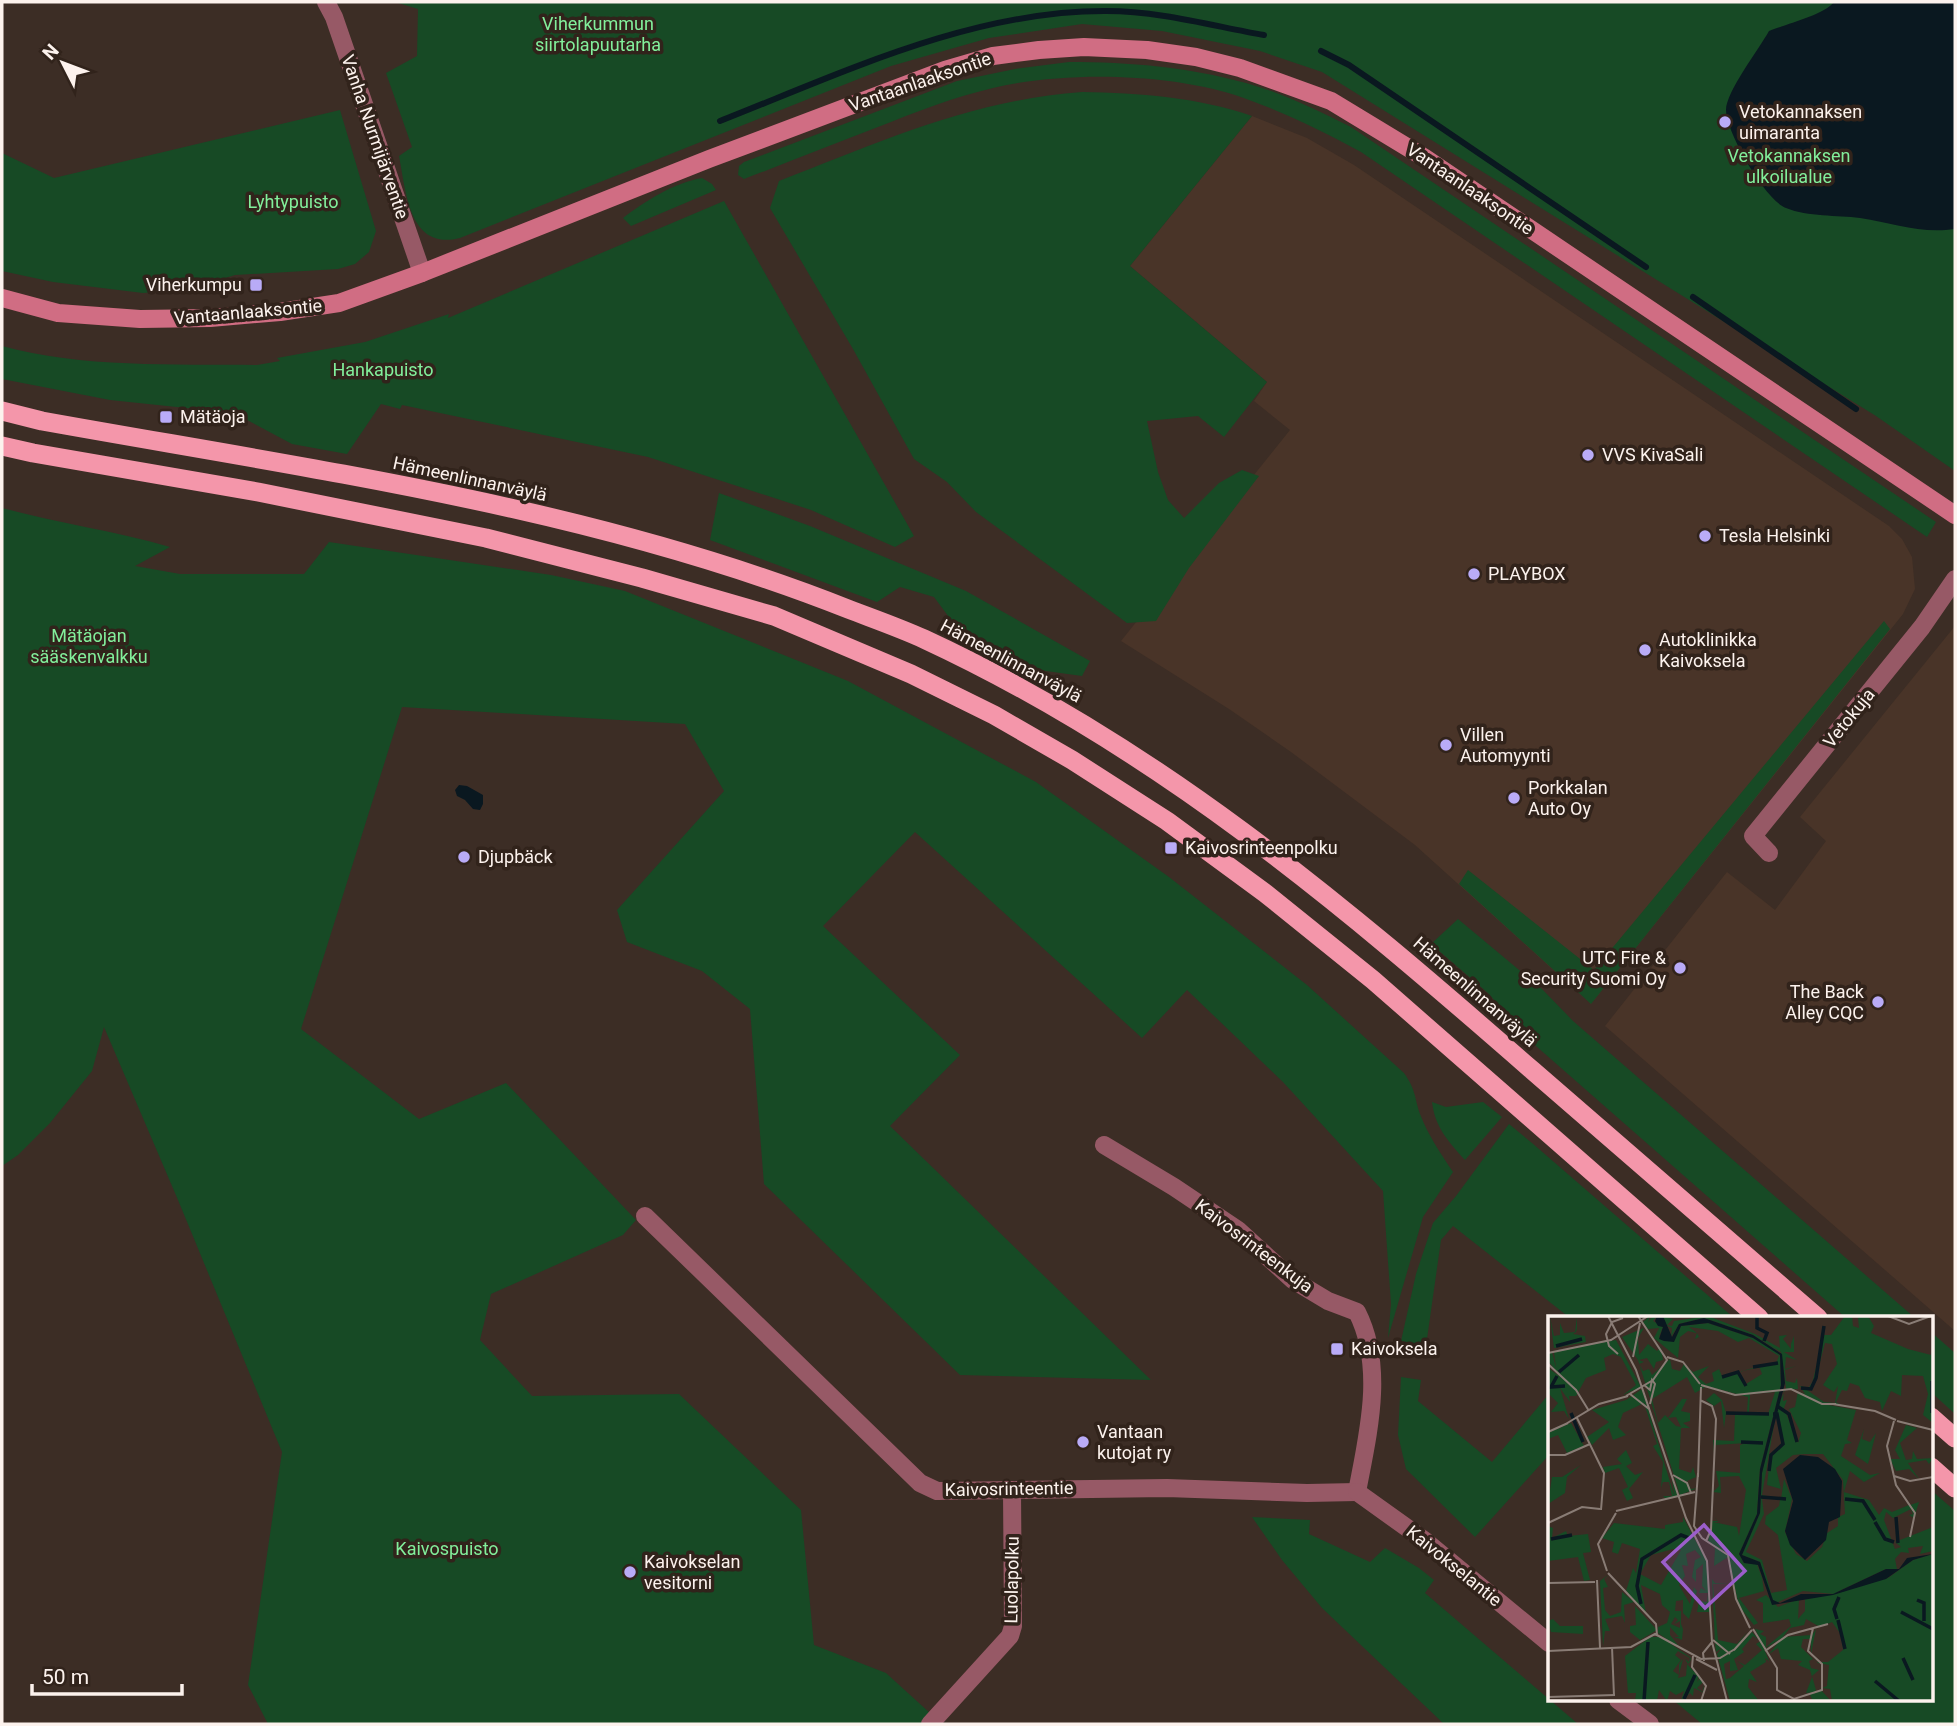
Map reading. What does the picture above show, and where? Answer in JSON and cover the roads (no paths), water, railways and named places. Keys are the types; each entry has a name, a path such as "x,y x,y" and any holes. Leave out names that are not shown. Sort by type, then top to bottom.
{"highway":[{"name":"Hämeenlinnanväylä","path":"2,411 42,421 495,503 657,544 779,582 922,638 1095,730 1182,786 1283,860 1394,949 1816,1316"},
{"path":"2,446 258,492 472,536 642,578 774,616 911,674 994,715 1072,760 1167,821 1265,893 1373,981 1757,1316"},
{"path":"1932,1418 1955,1438"},
{"path":"1932,1468 1955,1488"}],"main road":[{"name":"Vantaanlaaksontie","path":"2,298 58,313 140,319 210,318 280,312 339,303 945,70 993,56 1084,47 1147,50 1196,57 1240,68 1331,102 1384,132 1955,515"}],"street":[{"name":"Vanha Nurmijärventie","path":"326,2 334,17 422,273"},
{"name":"Vetokuja","path":"1769,853 1754,836 1922,627 1955,579"},
{"name":"Kaivosrinteenkuja","path":"1104,1145 1238,1230 1293,1280 1328,1301 1357,1312 1368,1341 1372,1381 1367,1437 1357,1492"},
{"name":"Kaivosrinteentie","path":"645,1216 920,1483 937,1491 1167,1488 1357,1492"},
{"name":"Luolapolku","path":"930,1724 1010,1636 1013,1626 1012,1490"},
{"name":"Kaivokselantie","path":"1357,1492 1424,1540 1548,1642"},
{"path":"1621,1702 1650,1724"}],"waterway":[{"path":"720,121 909,48 1007,21 1057,13 1107,11 1166,16 1264,35"},
{"path":"1321,51 1349,65 1646,267"},
{"path":"1693,297 1856,409"}],"place":[{"name":"Vetokannaksen uimaranta","path":"1725,122"},
{"name":"Viherkumpu","path":"256,285"},
{"name":"Mätäoja","path":"166,417"},
{"name":"VVS KivaSali","path":"1588,455"},
{"name":"Tesla Helsinki","path":"1705,536"},
{"name":"PLAYBOX","path":"1474,574"},
{"name":"Autoklinikka Kaivoksela","path":"1645,650"},
{"name":"Villen Automyynti","path":"1446,745"},
{"name":"Porkkalan Auto Oy","path":"1514,798"},
{"name":"Kaivosrinteenpolku","path":"1171,848"},
{"name":"Djupbäck","path":"464,857"},
{"name":"UTC Fire & Security Suomi Oy","path":"1680,968"},
{"name":"The Back Alley CQC","path":"1878,1002"},
{"name":"Kaivoksela","path":"1337,1349"},
{"name":"Vantaan kutojat ry","path":"1083,1442"},
{"name":"Kaivokselan vesitorni","path":"630,1572"}],"park label":[{"name":"Viherkummun siirtolapuutarha","path":"598,34"},
{"name":"Vetokannaksen ulkoilualue","path":"1789,166"},
{"name":"Lyhtypuisto","path":"293,202"},
{"name":"Hankapuisto","path":"383,370"},
{"name":"Mätäojan sääskenvalkku","path":"89,646"},
{"name":"Kaivospuisto","path":"447,1549"}]}
